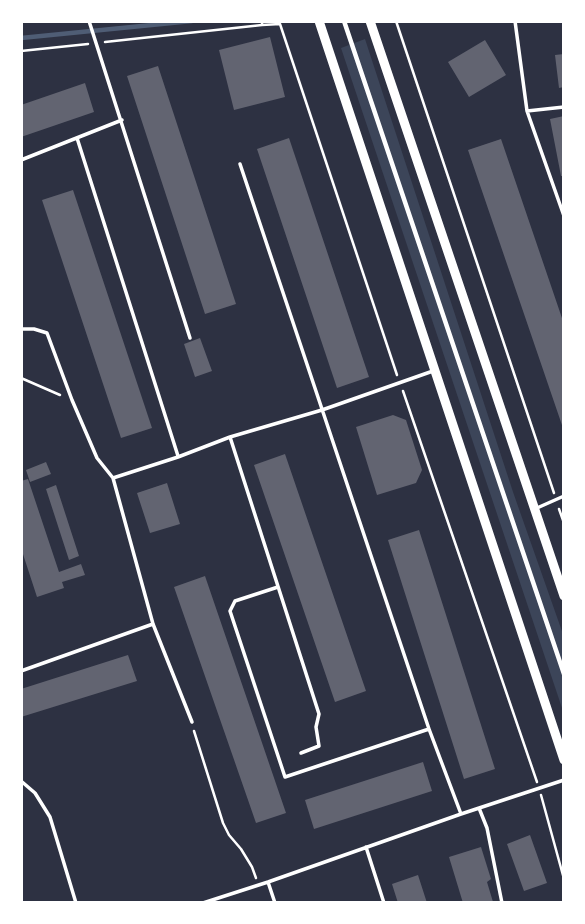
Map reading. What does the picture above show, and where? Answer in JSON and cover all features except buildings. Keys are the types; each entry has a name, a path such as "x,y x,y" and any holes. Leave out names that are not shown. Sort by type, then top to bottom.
{"main road":[{"path":"318,21 564,760"},
{"path":"370,21 564,596"}],"street":[{"path":"344,21 564,674"}],"lane":[{"path":"89,21 190,338"},
{"path":"515,21 527,111 564,216"},
{"path":"527,111 564,107"},
{"path":"21,160 122,120"},
{"path":"77,138 178,457"},
{"path":"240,164 429,729 461,814"},
{"path":"21,329 47,333 97,458 113,478 153,624 192,722"},
{"path":"113,478 435,370"},
{"path":"230,437 319,714 316,727 319,746 301,753"},
{"path":"534,509 564,496"},
{"path":"278,587 235,601 230,611 285,777 429,729"},
{"path":"21,671 153,624"},
{"path":"203,903 564,780"},
{"path":"21,781 34,793 50,817 76,903"},
{"path":"479,808 487,828 502,903"},
{"path":"366,848 384,903"},
{"path":"268,882 275,903"}],"path":[{"path":"396,21 564,523"},
{"path":"21,51 279,23 539,788 564,879"},
{"path":"21,378 72,400"},
{"path":"192,722 223,823 252,867 259,884"}],"shaded area":[{"path":"365,39 513,492 564,637 564,714 341,48"}],"waterway":[{"path":"21,38 192,21"}]}
